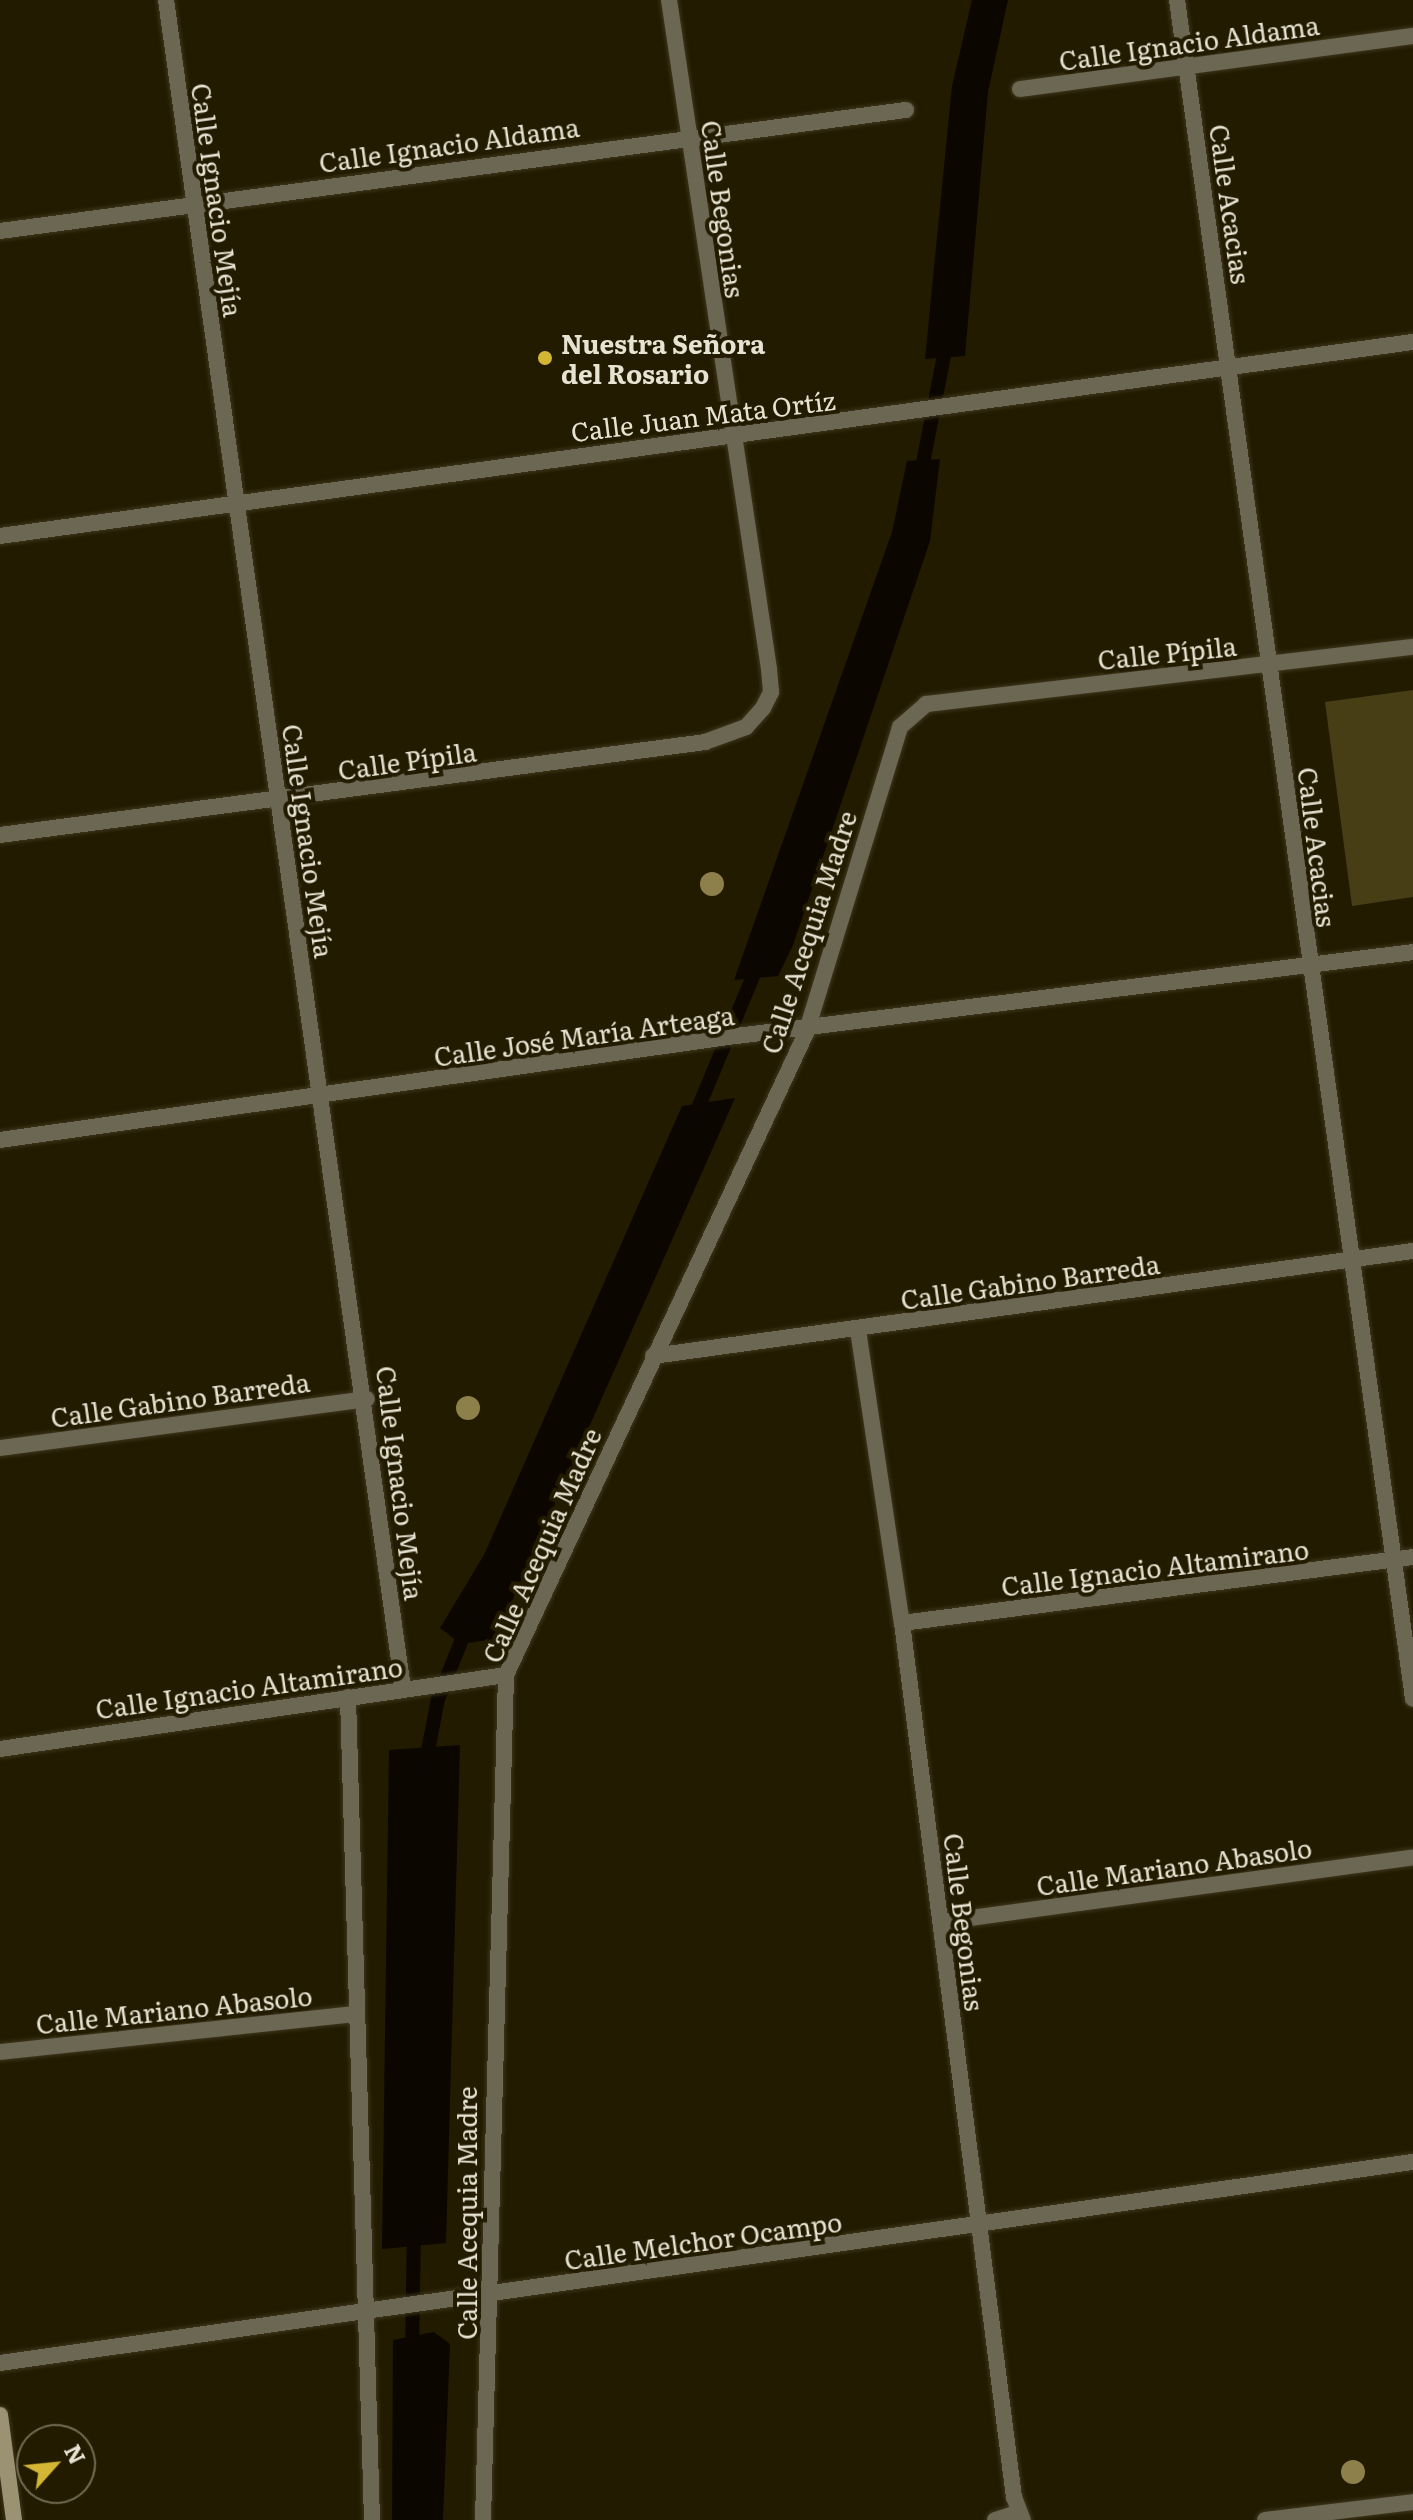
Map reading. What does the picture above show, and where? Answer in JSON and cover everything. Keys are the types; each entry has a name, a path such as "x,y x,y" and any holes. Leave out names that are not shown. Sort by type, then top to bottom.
{"street":[{"name":"Calle Ignacio Mejía","path":"166,0 319,1097 367,1399 403,1689"},
{"name":"Calle Begonias","path":"669,0 769,669 771,692 763,708"},
{"name":"Calle Acacias","path":"1177,0 1231,367 1349,1260 1413,1699"},
{"name":"Calle Ignacio Aldama","path":"1020,89 1413,36"},
{"name":"Calle Ignacio Aldama","path":"0,231 690,135 906,110"},
{"name":"Calle Juan Mata Ortíz","path":"0,536 732,433 958,408 1413,342"},
{"name":"Calle Pípila","path":"926,704 1413,647"},
{"name":"Calle Acequia Madre","path":"483,2520 491,2293 490,2103 506,1675 806,1033 900,727 926,704"},
{"name":"Calle Pípila","path":"0,835 279,803 705,742 746,727 763,708"},
{"name":"Calle José María Arteaga","path":"0,1140 728,1037 806,1033 1413,952"},
{"name":"Calle Gabino Barreda","path":"653,1356 1413,1251"},
{"name":"Calle Begonias","path":"858,1330 902,1623 979,2227 1021,2516"},
{"name":"Calle Gabino Barreda","path":"0,1448 367,1399"},
{"name":"Calle Ignacio Altamirano","path":"902,1623 1413,1557"},
{"name":"Calle Ignacio Altamirano","path":"0,1749 506,1675"},
{"path":"348,1697 354,2014 372,2520"},
{"name":"Calle Mariano Abasolo","path":"941,1922 1413,1857"},
{"name":"Calle Mariano Abasolo","path":"0,2052 354,2014"},
{"name":"Calle Melchor Ocampo","path":"0,2363 979,2227 1413,2162"},
{"path":"0,2415 14,2520"},
{"path":"1265,2520 1413,2502"},
{"path":"995,2520 1021,2516"}],"shaded area":[{"path":"972,0 1008,0 988,92 965,356 925,359 952,86"},
{"path":"940,459 930,541 793,945 778,976 734,980 892,532 907,461"},
{"path":"1413,690 1413,897 1352,906 1325,702"},
{"path":"735,1098 495,1639 461,1644 440,1628 484,1555 682,1106"},
{"path":"460,1745 446,2243 382,2249 389,1750"},
{"path":"434,2332 450,2344 443,2520 392,2520 393,2340"}],"waterway":[{"path":"920,478 947,341"},
{"path":"694,1118 758,964"},
{"path":"425,1766 438,1699 467,1627"},
{"path":"412,2354 414,2227"}],"place":[{"name":"Nuestra Señora del Rosario","path":"545,358"}]}
